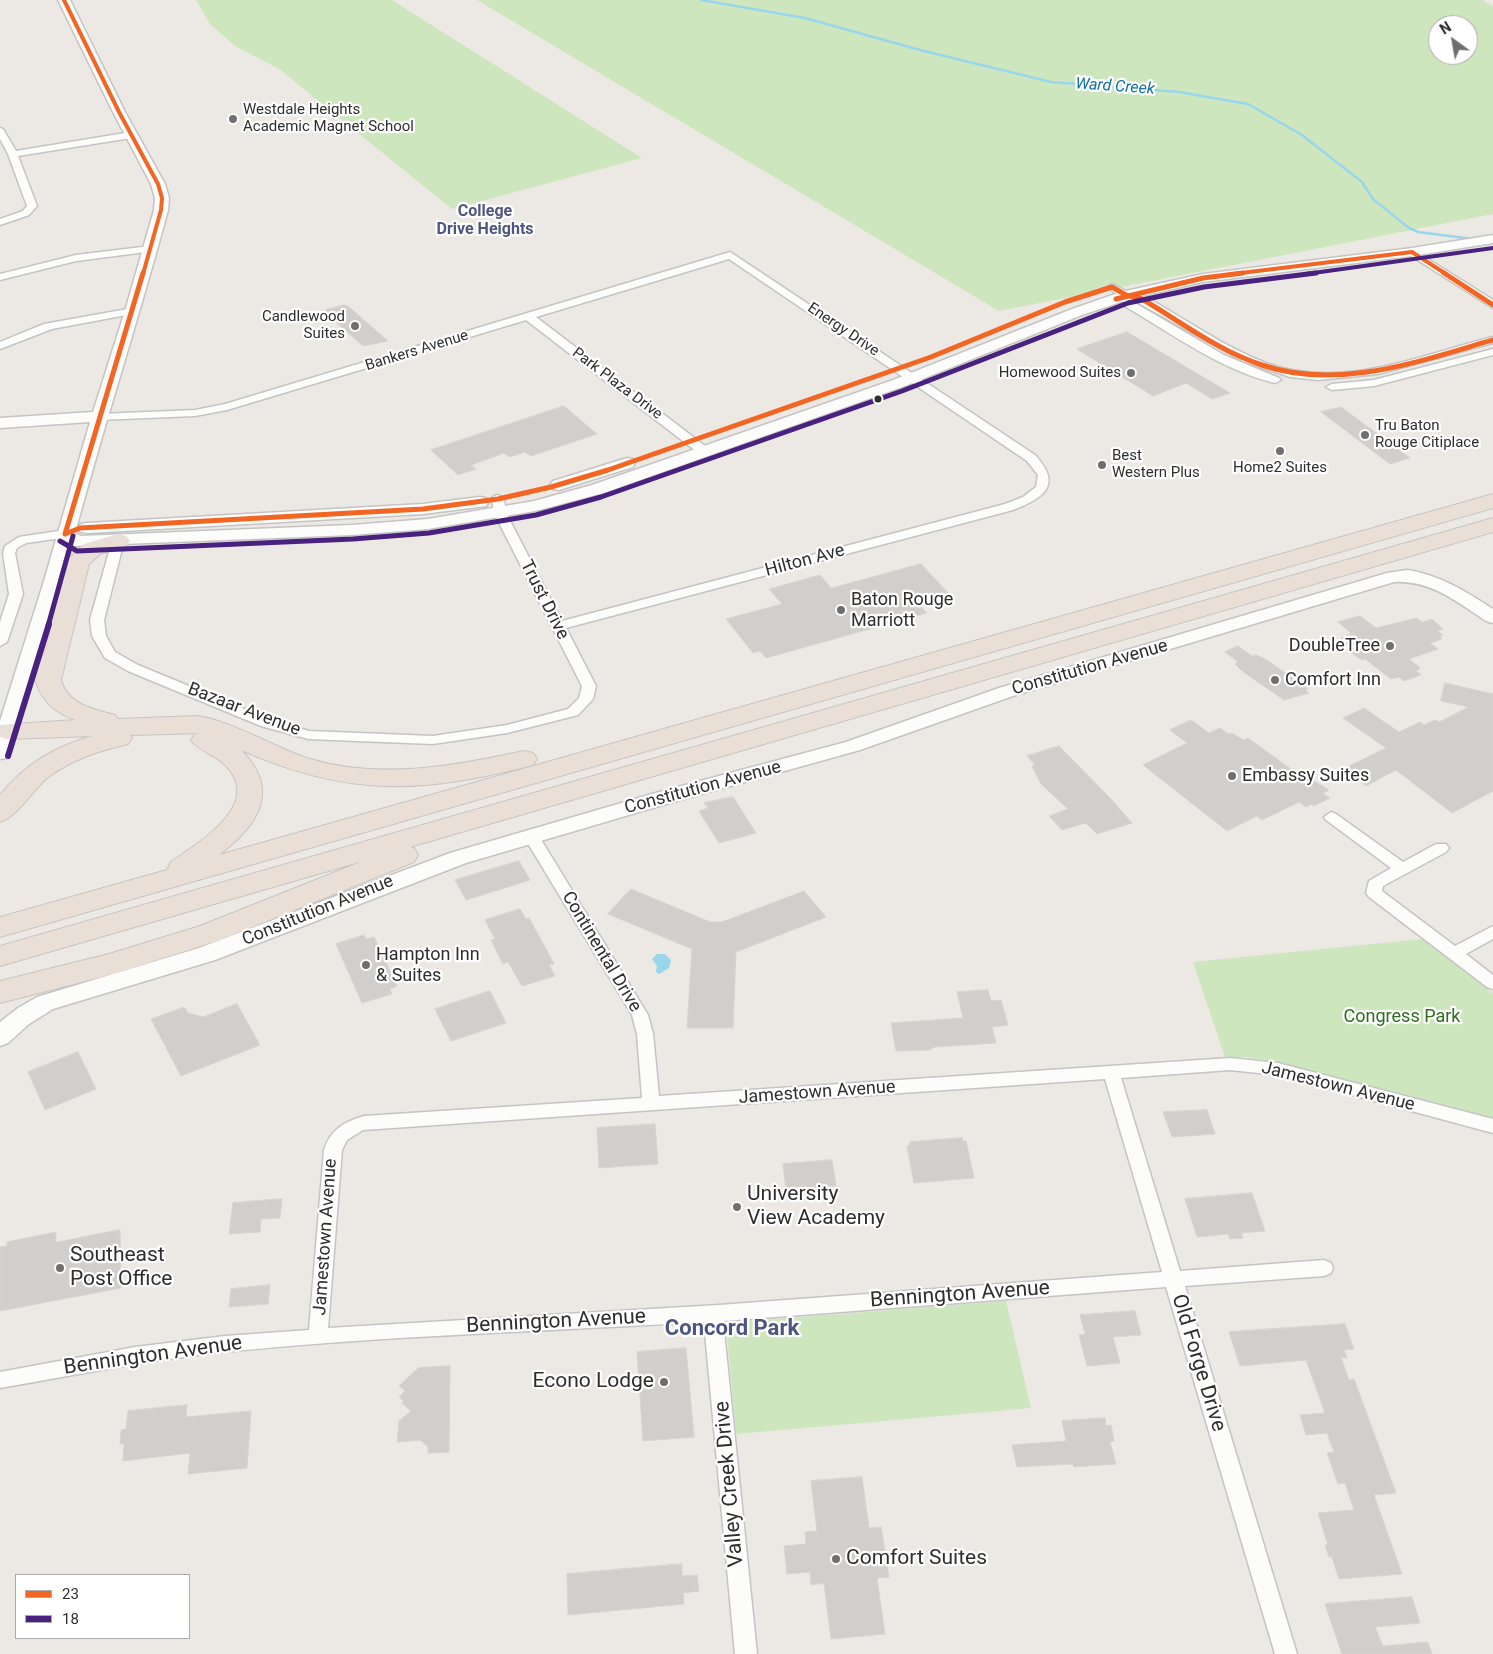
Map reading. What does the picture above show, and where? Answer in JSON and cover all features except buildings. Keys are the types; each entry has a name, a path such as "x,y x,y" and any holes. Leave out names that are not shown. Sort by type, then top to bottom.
{"highway":[{"path":"3,742 125,731 184,723 208,726 299,764 352,776 402,778 458,774 552,752 1493,487"},
{"path":"167,879 1493,501"},
{"path":"0,927 105,911 539,800 1493,525"},
{"path":"0,956 105,911 167,879 217,843 237,825 248,806 248,779 235,757 211,742 176,735 125,731 72,711 54,697 48,680 78,561 92,549 118,541"},
{"path":"0,814 24,783 45,766 86,746 125,731"},
{"path":"8,991 113,964 210,933 539,800"}],"street":[{"path":"3,742 53,581 99,417 133,311 161,210 162,198 158,184 131,135 64,0"},
{"path":"0,131 13,154 32,206 26,213 0,222"},
{"path":"13,154 131,135"},
{"path":"0,642 16,594 8,553 11,546 23,540 65,534 80,528 401,510 535,506 598,489 792,421 906,373 1077,312 1119,291 1199,268 1382,245 1493,228"},
{"path":"1119,291 1202,278 1419,251 1493,239"},
{"path":"0,277 76,258 150,250"},
{"path":"1419,251 1493,305"},
{"name":"Bankers Avenue","path":"99,417 195,413 227,407 730,255"},
{"name":"Energy Drive","path":"730,255 1031,458 1044,473 1044,481"},
{"path":"1119,291 1142,299 1262,365 1278,376 1324,378 1356,375 1493,340"},
{"path":"1119,291 1130,305 1250,372 1278,376 1328,388 1365,384 1493,352"},
{"path":"0,346 41,328 72,320 133,311"},
{"name":"Park Plaza Drive","path":"529,317 705,452"},
{"path":"1191,340 1206,334"},
{"path":"1445,352 1457,361"},
{"path":"65,534 77,542 118,541 346,531 428,524 499,506 797,404 906,373"},
{"path":"1356,375 1365,384"},
{"path":"792,421 788,416 797,404"},
{"path":"0,423 99,417"},
{"name":"Hilton Ave","path":"557,626 1008,507 1034,496 1041,490 1044,481"},
{"path":"535,506 536,498 551,487"},
{"name":"Trust Drive","path":"499,506 557,626 590,686 586,699"},
{"path":"346,531 347,524 353,521 401,510"},
{"path":"304,533 334,521 338,514"},
{"path":"214,537 227,520"},
{"name":"Bazaar Avenue","path":"118,541 97,620 99,636 110,655 133,668 266,723 308,734 326,736 433,740 535,723 573,712 586,699"},
{"name":"Constitution Avenue","path":"1,1044 22,1016 45,1003 207,954 415,872 853,746 1006,692 1393,577 1417,575 1438,583 1493,617"},
{"path":"1331,817 1402,869"},
{"name":"Continental Drive","path":"532,837 639,1013 645,1034 651,1104"},
{"path":"1441,848 1374,885 1374,893 1493,983"},
{"path":"1453,954 1493,932"},
{"name":"Jamestown Avenue","path":"318,1336 333,1150 335,1143 344,1132 356,1125 371,1122 1230,1064 1267,1067 1493,1126"},
{"name":"Old Forge Drive","path":"1112,1072 1286,1654"},
{"name":"Bennington Avenue","path":"0,1380 170,1350 318,1336 714,1314 1324,1268"},
{"name":"Valley Creek Drive","path":"714,1314 746,1654"}],"green space":[{"path":"196,0 392,0 642,158 452,209 279,69 235,46 210,24"},
{"path":"477,0 1483,0 1493,6 1493,214 999,311"},
{"name":"Congress Park","path":"1423,939 1493,993 1493,1119 1275,1061 1246,1057 1225,1057 1193,962"},
{"path":"1006,1301 1031,1408 736,1434 727,1333 738,1322"}],"water":[{"path":"657,954 665,954 671,960 669,968 659,974 656,972 657,966 652,959"}],"waterway":[{"name":"Ward Creek","path":"701,0 805,18 920,50 1051,82 1179,92 1248,104 1302,135 1362,182 1373,199 1409,228 1418,232 1473,239"}],"transit line":[{"name":"23","path":"64,0 119,112 158,184 162,198 161,210 150,251 65,534"},
{"name":"18","path":"60,541 77,551 353,539 429,533 536,515 601,497 902,391 1080,320 1128,303 1204,287 1413,261 1493,248"},
{"name":"23","path":"1116,299 1203,278 1412,252 1493,305"},
{"name":"23","path":"65,534 80,528 423,509 498,499 551,487 608,470 931,357 1065,302 1112,287 1126,295 1142,299 1216,343 1246,358 1262,365 1291,373 1320,376 1349,375 1408,364 1493,340"},
{"name":"18","path":"8,756 61,584 73,536"}],"place":[{"name":"Westdale Heights Academic Magnet School","path":"233,119"},
{"name":"Candlewood Suites","path":"355,326"},
{"name":"Homewood Suites","path":"1131,373"},
{"name":"Tru Baton Rouge Citiplace","path":"1365,435"},
{"name":"Home2 Suites","path":"1280,451"},
{"name":"Best Western Plus","path":"1102,465"},
{"name":"Baton Rouge Marriott","path":"841,610"},
{"name":"DoubleTree","path":"1390,646"},
{"name":"Comfort Inn","path":"1275,680"},
{"name":"Embassy Suites","path":"1232,776"},
{"name":"Hampton Inn & Suites","path":"366,965"},
{"name":"University View Academy","path":"737,1207"},
{"name":"Southeast Post Office","path":"60,1268"},
{"name":"Econo Lodge","path":"664,1382"},
{"name":"Comfort Suites","path":"836,1559"}],"district":[{"name":"College Drive Heights","path":"485,221"},
{"name":"Concord Park","path":"732,1329"}]}
